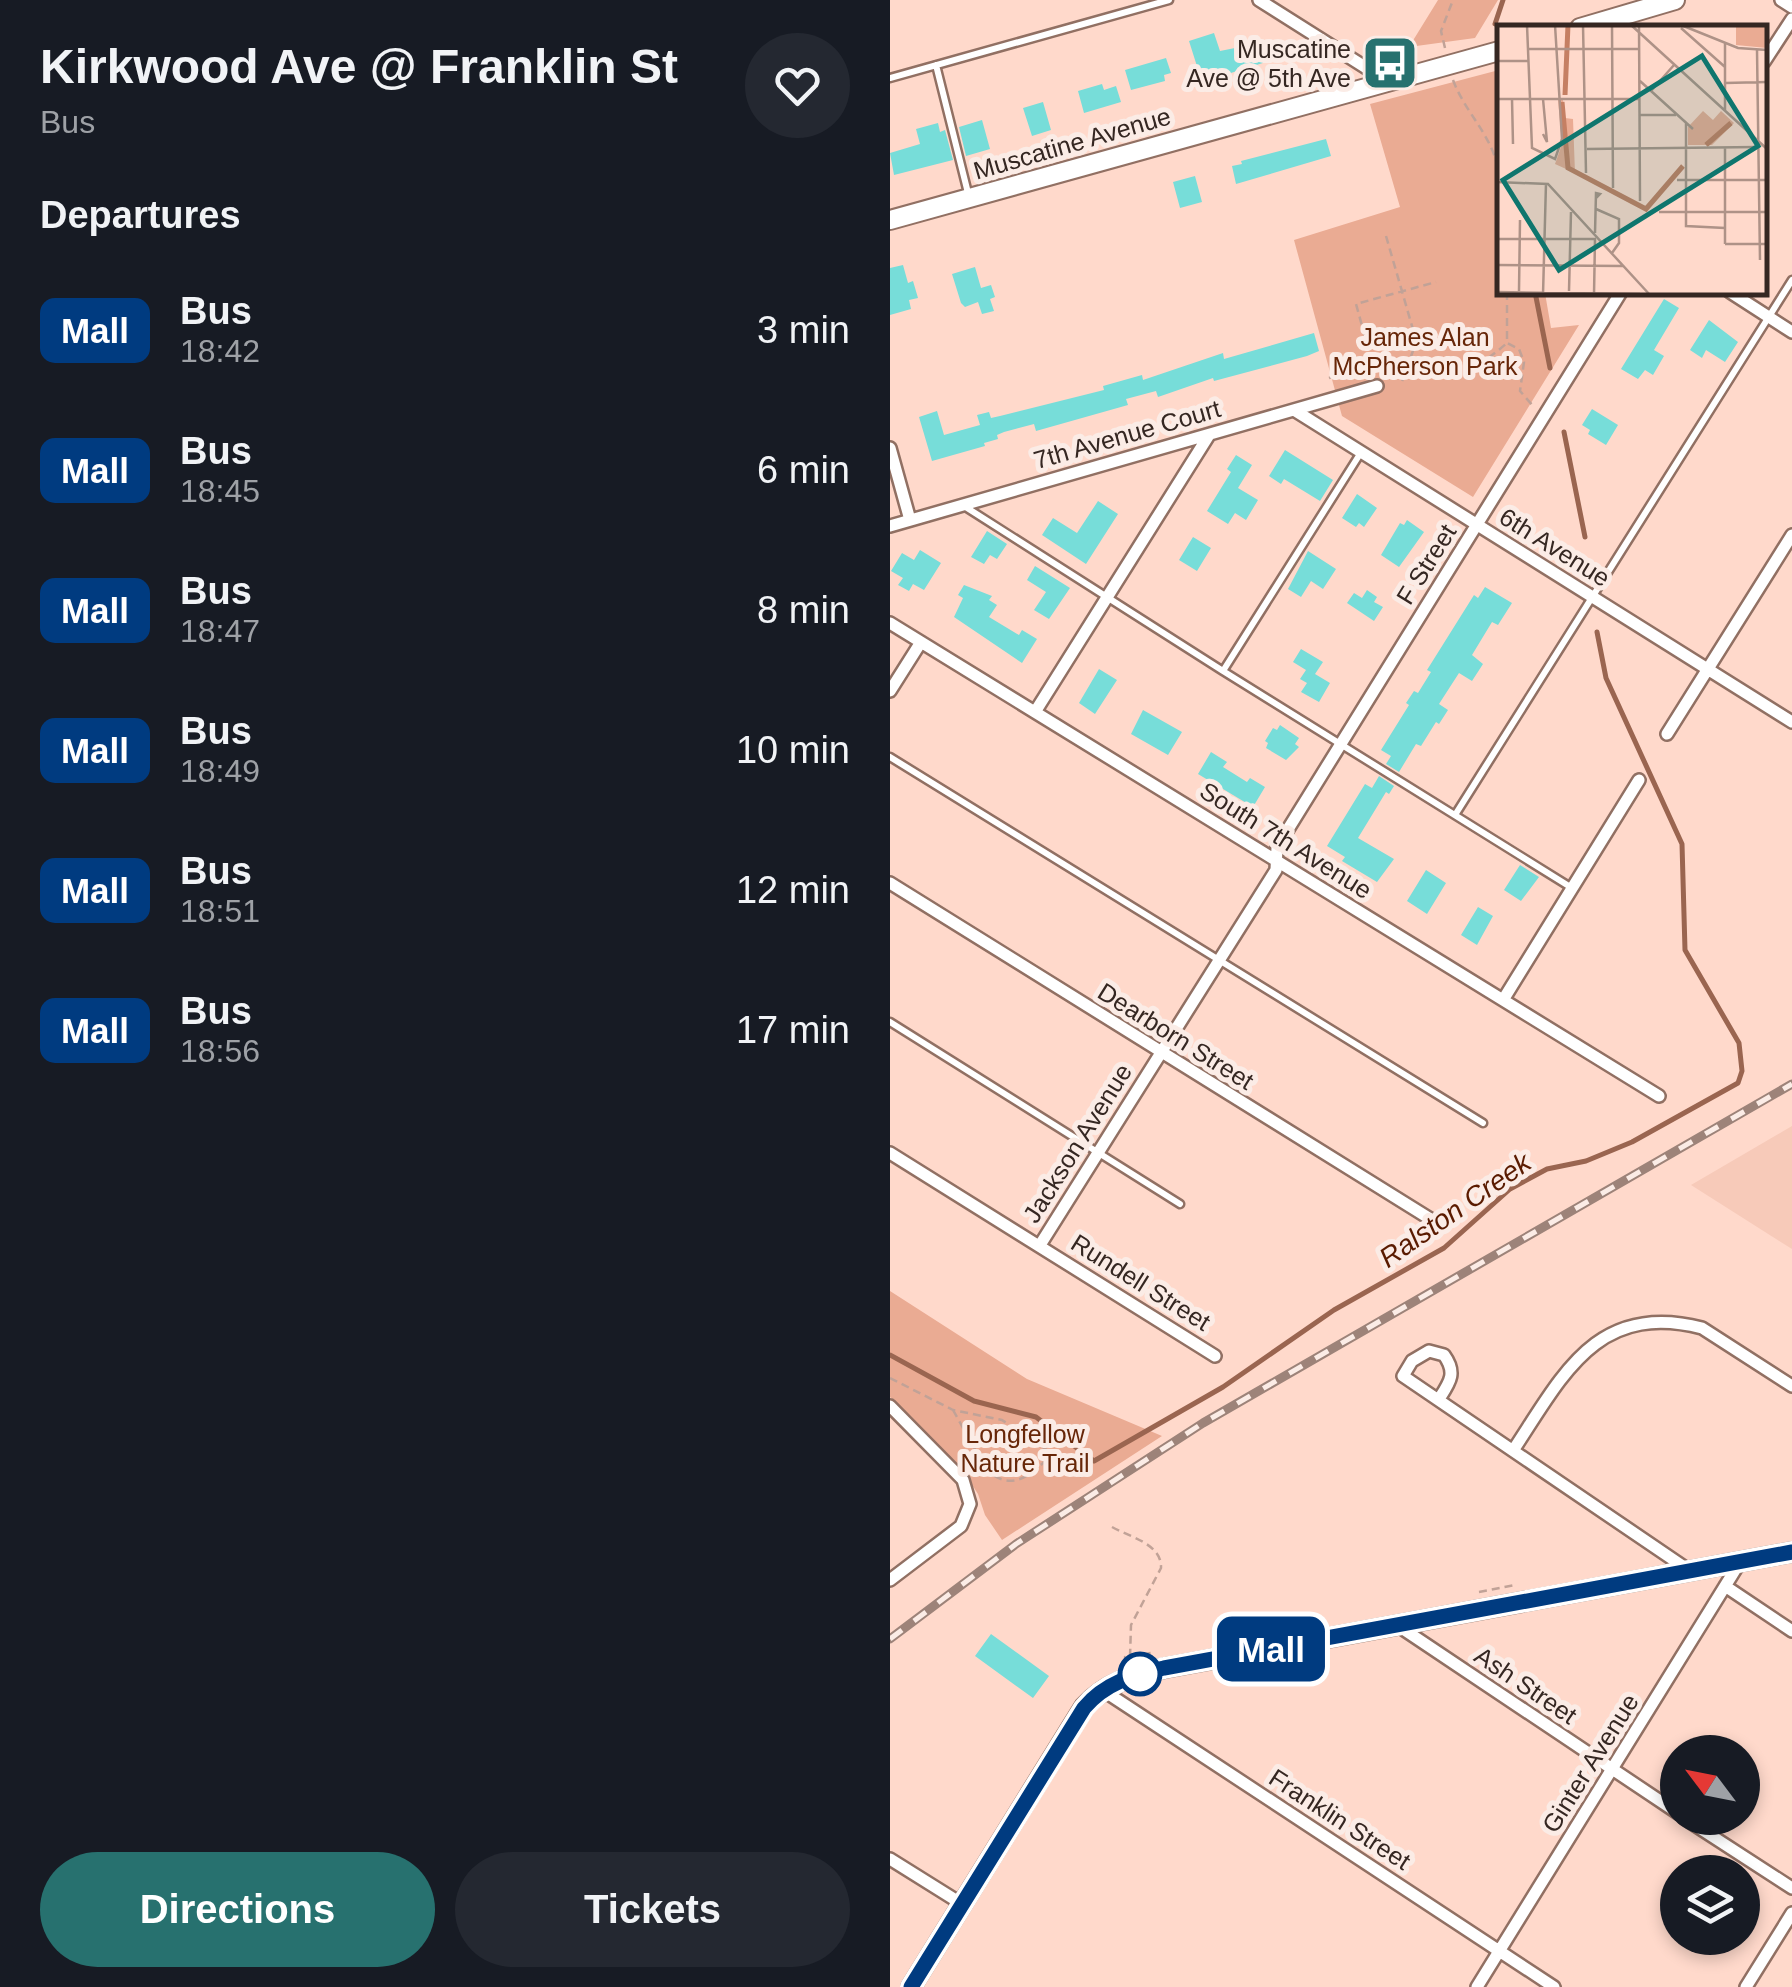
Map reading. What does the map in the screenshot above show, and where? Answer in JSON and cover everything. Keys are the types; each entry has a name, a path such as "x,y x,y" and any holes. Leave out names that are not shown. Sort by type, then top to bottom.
{"main road":[{"path":"1590,25 1675,0"},
{"name":"Muscatine Avenue","path":"890,220 1497,52"},
{"path":"911,1987 1084,1708 1101,1689 1164,1668 1792,1552"}],"street":[{"path":"1259,0 1386,81"},
{"path":"1782,0 1792,6"},
{"path":"1767,57 1792,18"},
{"name":"F Street","path":"1276,860 1277,846 1619,295"},
{"path":"1735,295 1792,332"},
{"name":"7th Avenue Court","path":"890,526 1377,386"},
{"name":"6th Avenue","path":"1294,410 1792,722"},
{"path":"1035,712 1208,434"},
{"path":"890,448 910,520"},
{"path":"1667,734 1792,535"},
{"name":"South 7th Avenue","path":"890,623 1658,1096"},
{"path":"890,691 921,642"},
{"path":"1503,1000 1638,780"},
{"name":"Jackson Avenue","path":"1040,1245 1276,870 1276,860"},
{"name":"Dearborn Street","path":"890,883 1440,1225"},
{"name":"Rundell Street","path":"890,1153 1215,1356"},
{"path":"1514,1449 1572,1363 1596,1342 1636,1325 1702,1328 1792,1386"},
{"path":"1439,1399 1453,1370 1444,1354 1429,1351 1412,1361 1403,1376 1690,1570"},
{"path":"890,1406 964,1480 969,1492 968,1516 952,1534 890,1580"},
{"name":"Ginter Avenue","path":"1478,1987 1740,1562"},
{"path":"1724,1586 1792,1630"},
{"name":"Ash Street","path":"1400,1627 1660,1801"},
{"name":"Franklin Street","path":"1101,1689 1554,1987"},
{"path":"1710,1835 1792,1888"},
{"path":"890,1859 962,1904"},
{"path":"1746,1987 1792,1913"}],"lane":[{"path":"890,78 1168,0"},
{"path":"936,65 970,198"},
{"path":"1456,815 1792,280"},
{"path":"1223,671 1360,454"},
{"path":"960,504 1572,888"},
{"path":"890,757 1483,1123"},
{"path":"890,1022 1180,1204"}],"path":[{"path":"1452,0 1441,31 1448,66 1458,94 1489,138 1497,157"},
{"path":"1386,236 1414,333 1414,348 1401,384"},
{"path":"1372,364 1356,304 1436,282"},
{"path":"1329,378 1384,360 1409,362 1445,376 1456,374 1491,357 1507,342 1507,295"},
{"path":"1507,342 1519,349 1524,362 1520,391 1536,408"},
{"path":"890,1378 953,1410 1002,1420 1081,1477"},
{"path":"953,1410 986,1469 998,1478 1013,1482 1030,1475 1053,1454"},
{"path":"948,1465 986,1469"},
{"path":"1112,1527 1156,1550 1161,1558 1161,1568 1131,1625 1130,1656 1125,1657 1132,1670"}],"shaded area":[{"path":"1792,1126 1792,1249 1691,1185"}],"green space":[{"path":"1438,0 1498,0 1475,38 1409,47"},
{"name":"James Alan McPherson Park","path":"1497,71 1497,295 1545,295 1551,328 1579,325 1473,497 1342,416 1294,240 1400,207 1370,104"},
{"name":"Longfellow Nature Trail","path":"890,1291 1027,1379 1162,1436 1002,1540 965,1474 890,1397"}],"building":[{"path":"1214,33 1220,51 1260,43 1266,62 1202,82 1189,41"},
{"path":"1166,58 1171,73 1164,75 1165,81 1131,90 1125,70"},
{"path":"1102,84 1104,90 1116,86 1121,102 1084,113 1078,91"},
{"path":"1043,102 1051,130 1032,136 1023,108"},
{"path":"982,120 990,149 966,156 959,127"},
{"path":"938,123 940,132 945,130 953,160 894,175 890,153 920,144 916,129"},
{"path":"1326,139 1331,156 1236,184 1232,166 1242,164 1241,161"},
{"path":"1195,176 1202,202 1180,208 1173,182"},
{"path":"903,265 918,298 909,300 911,309 890,315 890,268"},
{"path":"975,267 981,288 991,285 994,311 982,314 978,302 965,307 961,303 952,274"},
{"path":"1664,299 1679,308 1654,350 1664,356 1653,375 1645,370 1638,379 1621,369"},
{"path":"1709,320 1738,342 1725,362 1706,350 1702,358 1690,350"},
{"path":"1314,333 1319,351 1307,356 1214,381 1213,378 1158,397 1156,391 1126,399 1128,405 1036,431 1034,424 1004,432 997,435 998,439 984,443 985,446 932,461 919,417 937,411 944,435 980,425 977,415 989,412 991,418 1000,416 1104,390 1103,386 1142,375 1143,380 1223,353 1224,359"},
{"path":"1592,409 1618,425 1606,445 1588,434 1590,430 1582,425"},
{"path":"1285,450 1333,480 1320,501 1284,479 1281,484 1269,476"},
{"path":"1236,455 1252,465 1238,488 1258,500 1246,520 1235,513 1228,524 1207,511 1231,472 1227,469"},
{"path":"1357,494 1377,508 1364,527 1359,523 1356,527 1342,518"},
{"path":"1098,501 1118,514 1086,564 1042,535 1053,518 1077,533"},
{"path":"1407,520 1424,532 1399,567 1381,555 1400,523 1404,525"},
{"path":"987,531 1007,544 997,559 990,555 984,564 971,557"},
{"path":"1193,537 1211,548 1197,571 1179,560"},
{"path":"920,550 941,563 924,590 913,584 909,591 898,585 903,578 891,571 902,553 914,560"},
{"path":"1308,551 1336,569 1323,589 1311,581 1301,597 1288,589"},
{"path":"1035,566 1070,588 1049,619 1034,610 1046,592 1027,580"},
{"path":"964,585 992,596 989,600 997,605 989,617 1019,635 1022,630 1037,639 1022,663 954,617"},
{"path":"1485,587 1512,603 1498,625 1492,622 1472,655 1483,664 1472,681 1459,673 1439,704 1448,710 1421,746 1416,744 1399,772 1386,764 1391,756 1381,750 1474,595 1478,598"},
{"path":"1367,590 1377,597 1374,602 1383,607 1374,621 1347,603 1354,593 1362,598"},
{"path":"1301,649 1323,662 1315,674 1330,683 1319,702 1301,692 1307,683 1300,679 1306,670 1293,662"},
{"path":"1099,669 1117,680 1095,714 1079,703"},
{"path":"1143,710 1182,732 1168,755 1131,734"},
{"path":"1280,725 1299,738 1295,744 1299,747 1286,760 1266,748 1265,741 1273,728 1277,730"},
{"path":"1211,752 1227,762 1223,767 1247,782 1250,778 1265,787 1253,807 1198,774"},
{"path":"1379,776 1394,786 1389,794 1386,792 1358,838 1394,859 1377,882 1342,861 1345,857 1327,846 1365,784 1372,788"},
{"path":"1520,865 1539,877 1521,901 1504,890"},
{"path":"1426,870 1446,883 1427,914 1407,901"},
{"path":"1478,907 1493,916 1477,945 1461,935"},
{"path":"991,1634 1049,1676 1033,1698 975,1656"}],"waterway":[{"name":"Ralston Creek","path":"1495,24 1503,0"},
{"name":"Ralston Creek","path":"1536,295 1550,368"},
{"name":"Ralston Creek","path":"1564,432 1585,537"},
{"name":"Ralston Creek","path":"890,1355 974,1401 1036,1417 1094,1461 1223,1387 1334,1310 1444,1248 1510,1189 1547,1169 1586,1161 1632,1142 1738,1083 1742,1071 1739,1043 1685,950 1682,844 1606,678 1597,632"}],"railway":[{"path":"890,1639 1016,1544 1203,1423 1792,1084"}],"bus line":[{"name":"Mall","path":"911,1987 1084,1708 1101,1689 1164,1668 1792,1552"}],"place":[{"name":"Muscatine Ave @ 5th Ave","path":"1390,63"}]}
